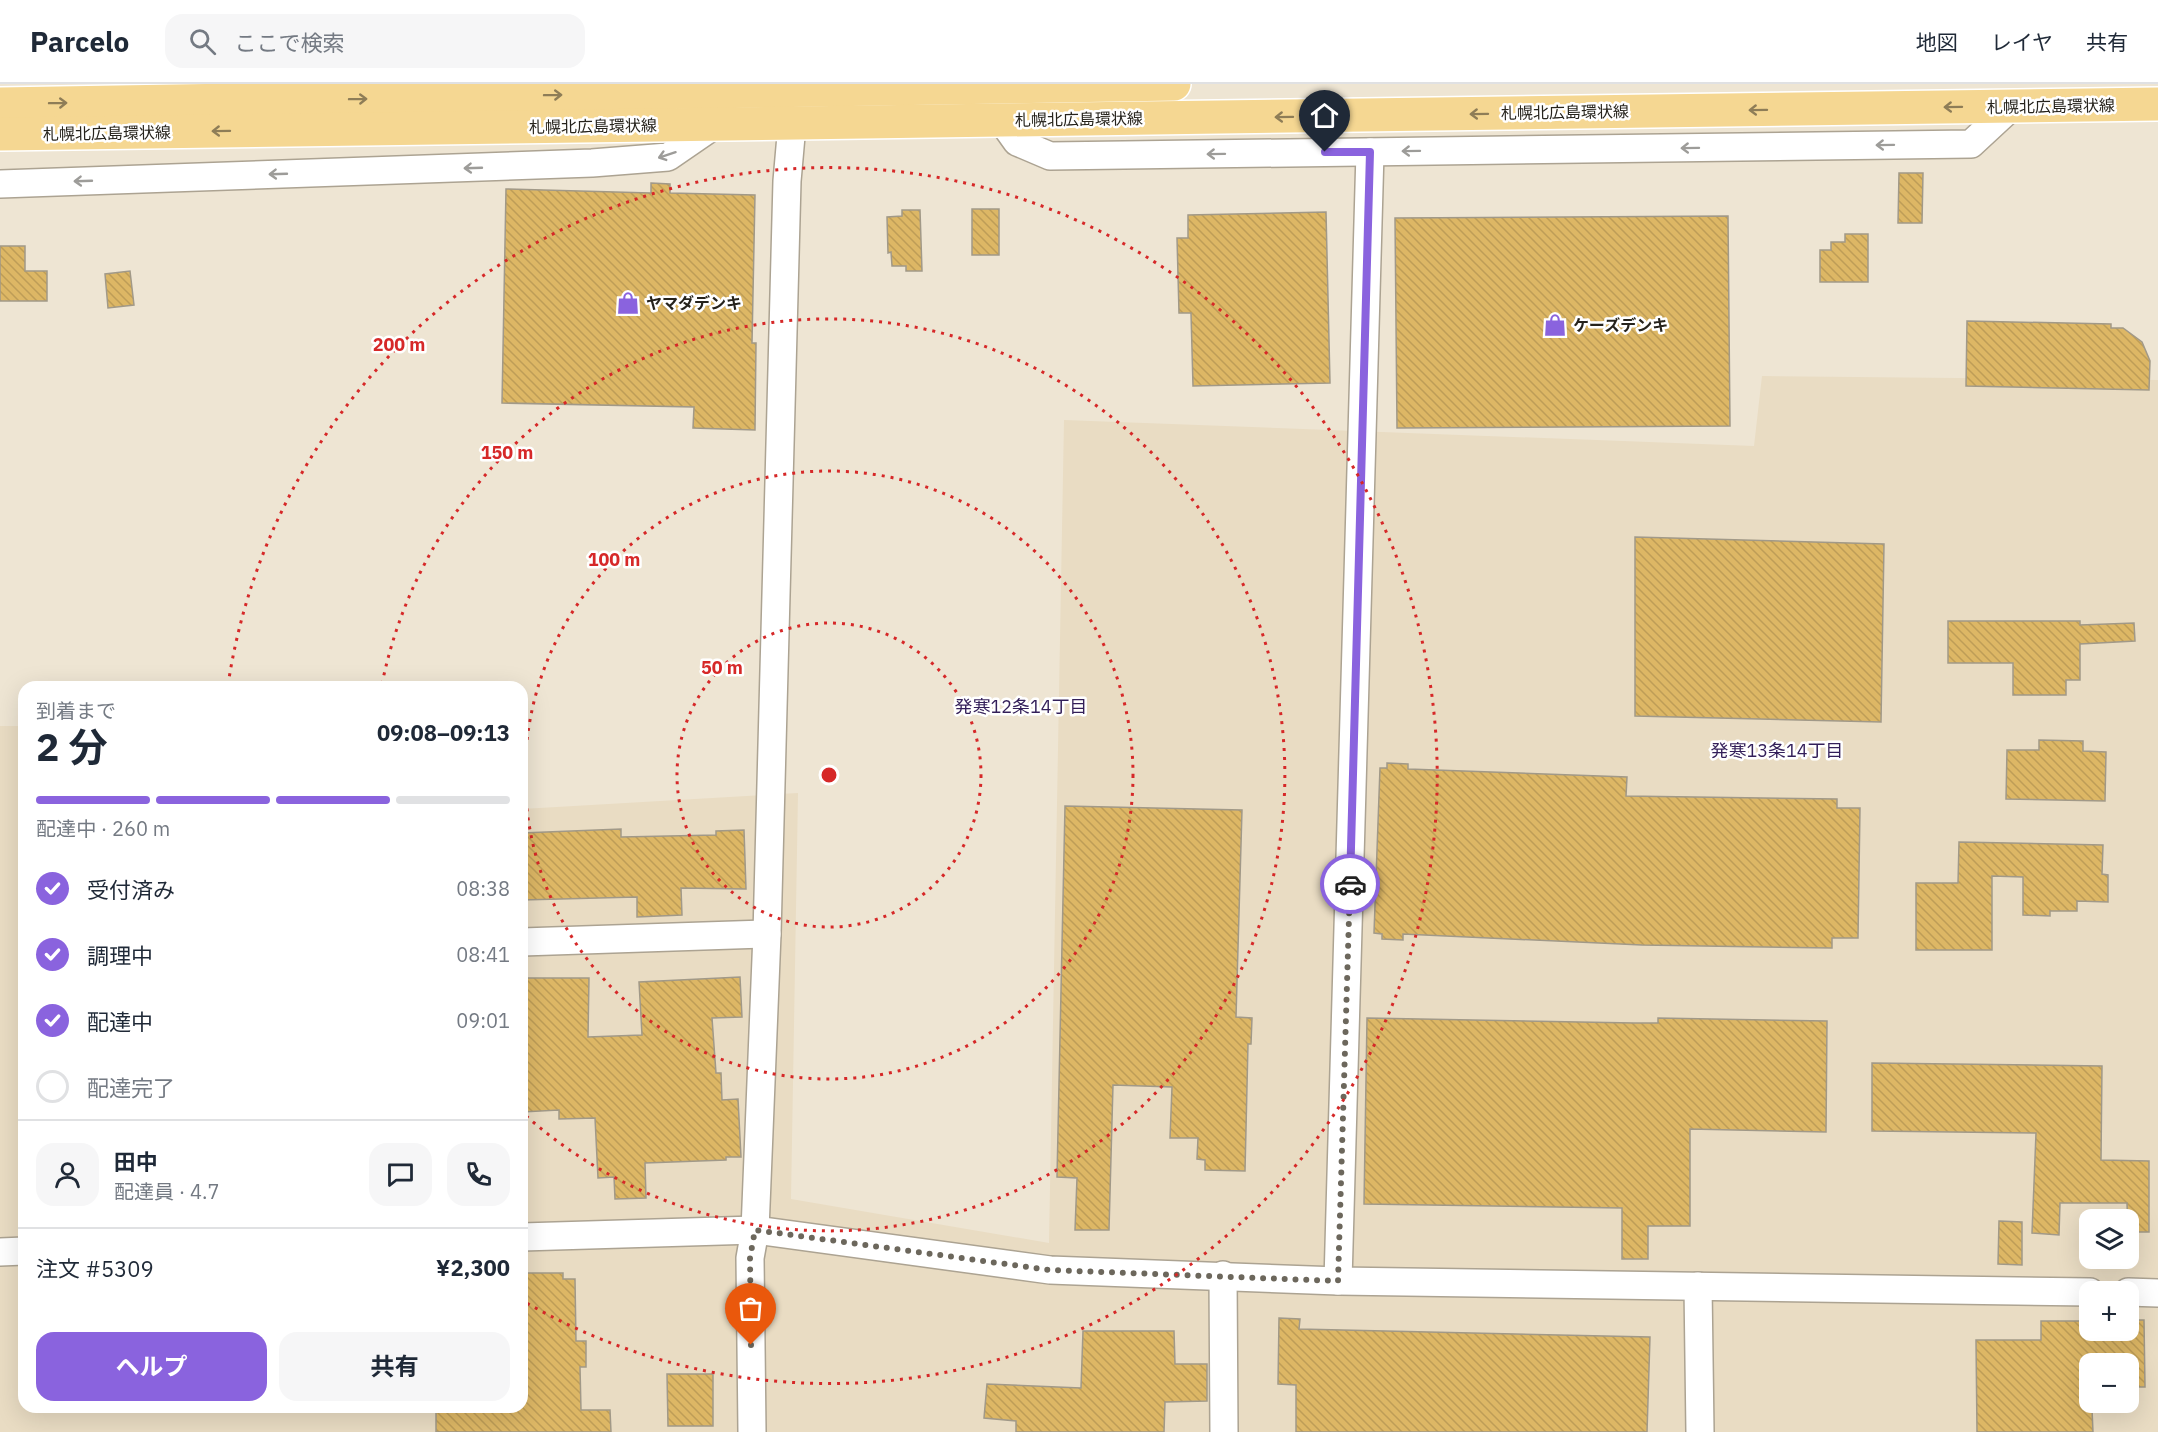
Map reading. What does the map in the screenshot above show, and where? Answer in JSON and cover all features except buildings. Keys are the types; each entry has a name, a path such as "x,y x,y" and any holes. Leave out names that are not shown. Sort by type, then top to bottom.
{"main road":[{"name":"札幌北広島環状線","path":"0,134 300,115 621,89 1174,84"},
{"name":"札幌北広島環状線","path":"0,104 300,115 716,124 2158,104"}],"street":[{"path":"752,1432 750,1258 755,1230 767,934 787,181 794,123 795,87"},
{"path":"1002,121 1017,142 1050,156 1971,144 2012,106"},
{"path":"0,184 636,160 668,157 716,124"},
{"path":"1338,1281 1370,152"},
{"path":"528,942 767,934"},
{"path":"528,1237 755,1230 1044,1270 1338,1281 2079,1292"},
{"path":"0,1252 18,1251"},
{"path":"1223,1275 1224,1432"},
{"path":"1698,1286 1700,1432"},
{"path":"2139,1292 2158,1293"}],"shaded area":[{"path":"1762,376 2158,380 2158,1432 0,1432 0,726 18,726 18,1413 528,1413 528,809 798,793 791,1199 1049,1243 1064,420 1754,446"}],"way so far":[{"path":"751,1345 750,1258 755,1230 1050,1270 1338,1281 1350,884"}],"place":[{"name":"ヤマダデンキ","path":"628,303"},
{"name":"ケーズデンキ","path":"1555,325"}],"district":[{"name":"発寒12条14丁目","path":"1021,706"},
{"name":"発寒13条14丁目","path":"1777,750"}],"route":[{"path":"1325,152 1370,152 1350,884"}]}
